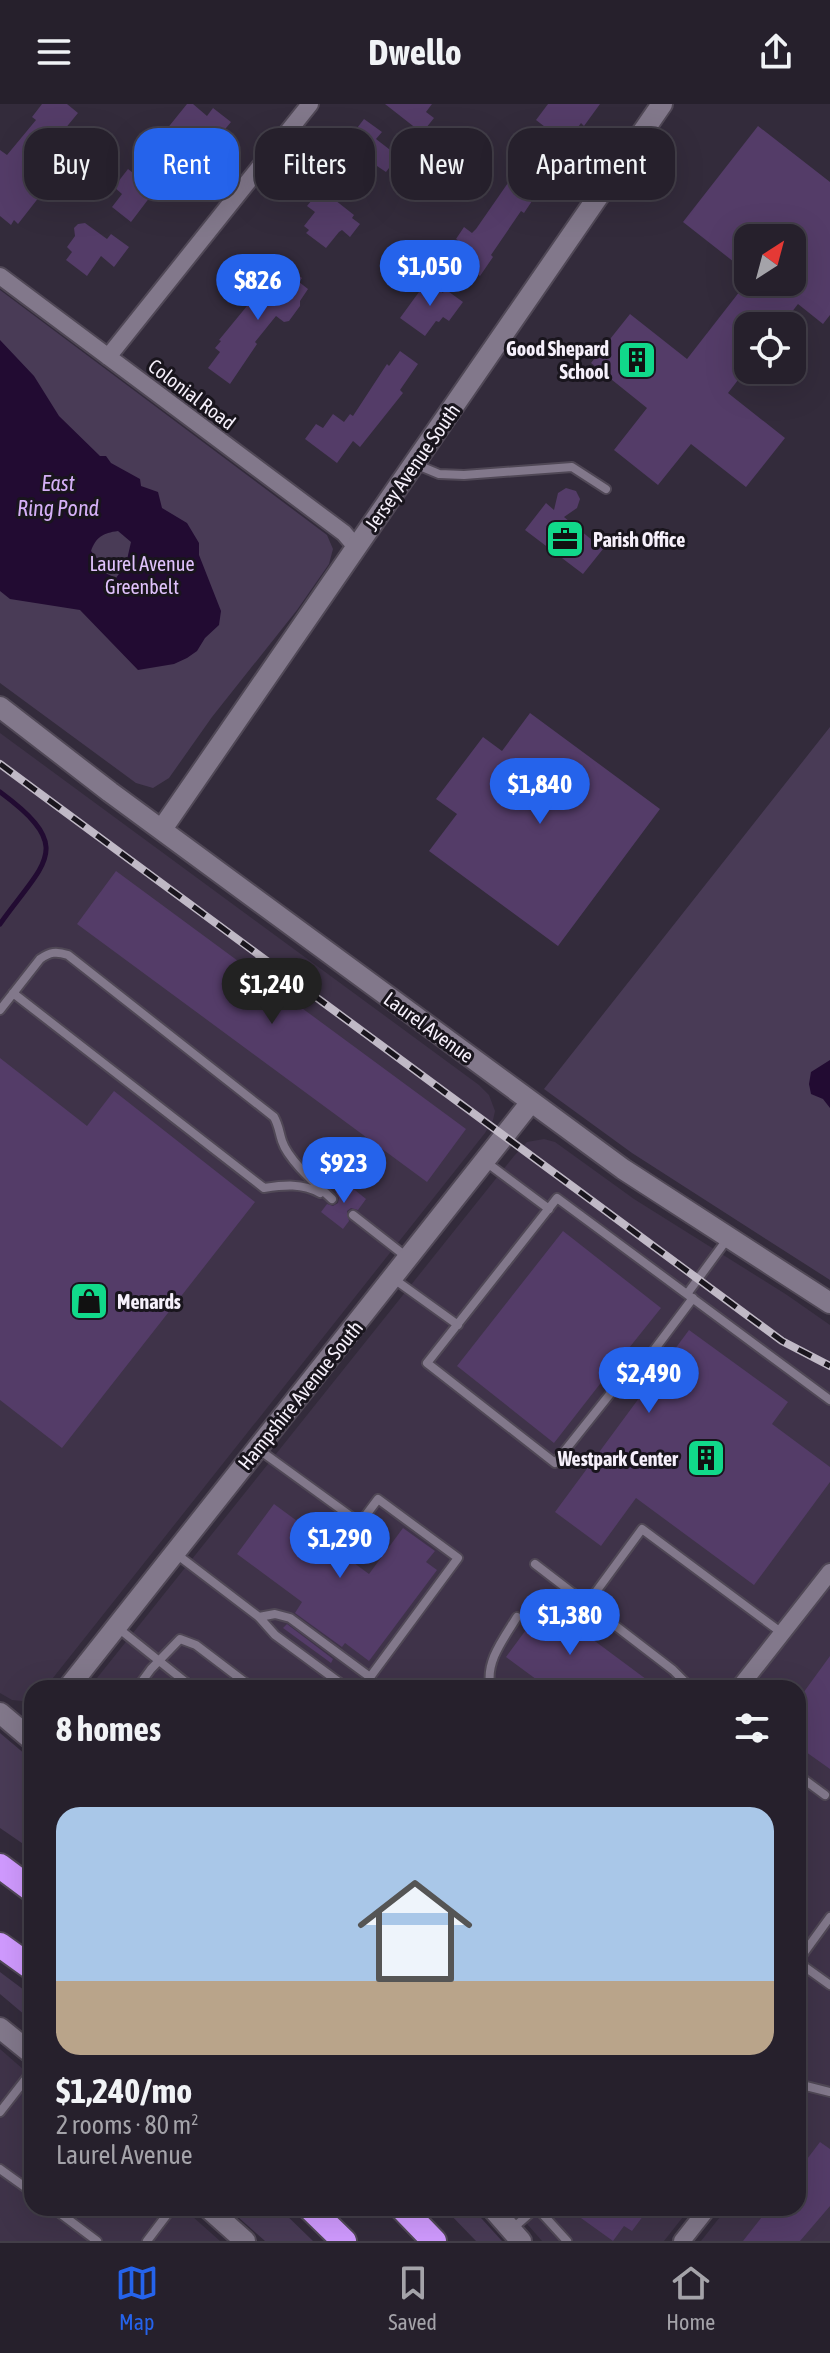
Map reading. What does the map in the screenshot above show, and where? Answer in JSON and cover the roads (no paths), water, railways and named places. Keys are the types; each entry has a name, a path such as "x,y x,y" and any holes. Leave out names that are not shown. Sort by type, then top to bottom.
{"highway":[{"path":"0,1856 24,1883"},
{"path":"0,1866 24,1884"},
{"path":"0,1945 24,1962"},
{"path":"318,2216 344,2241"},
{"path":"410,2216 434,2241"}],"street":[{"path":"108,357 310,104"},
{"name":"Jersey Avenue South","path":"162,829 662,104"},
{"name":"Colonial Road","path":"0,276 344,533 356,547"},
{"name":"Laurel Avenue","path":"0,707 623,1169 830,1303"},
{"name":"Hampshire Avenue South","path":"74,1680 531,1102"},
{"path":"745,1680 830,1572"},
{"path":"0,1713 24,1732"},
{"path":"0,2028 24,2048"},
{"path":"215,2216 234,2237"},
{"path":"499,2216 516,2236"},
{"path":"682,2241 702,2216"}],"lane":[{"path":"414,463 439,474 455,475 572,467 606,489"},
{"path":"0,1010 13,993 40,959 58,951 68,955 274,1117 281,1128 282,1141 287,1150 332,1199 310,1187 287,1184 264,1188 13,993"},
{"path":"485,1161 549,1209"},
{"path":"618,1384 555,1463 427,1363 557,1198 830,1400"},
{"path":"353,1215 409,1259"},
{"path":"648,1358 729,1238"},
{"path":"393,1278 458,1325"},
{"path":"258,1448 360,1523 378,1499 458,1558 368,1680"},
{"path":"587,1604 642,1529 782,1633"},
{"path":"175,1553 259,1617 275,1635 336,1680"},
{"path":"535,1564 683,1680"},
{"path":"259,1617 275,1614 290,1618 370,1677"},
{"path":"489,1680 496,1652 517,1617"},
{"path":"116,1627 183,1680"},
{"path":"144,1680 180,1639 187,1639 242,1680"},
{"path":"806,1781 825,1795"},
{"path":"806,1950 830,1917"},
{"path":"806,1967 830,1985"},
{"path":"0,2112 24,2081"},
{"path":"806,2086 830,2092"},
{"path":"0,2169 24,2186"},
{"path":"64,2216 97,2241"},
{"path":"147,2241 166,2216"},
{"path":"516,2236 531,2216"},
{"path":"544,2216 567,2241"}],"water":[{"name":"East Ring Pond","path":"0,340 34,376 59,416 100,456 106,456 111,463 140,479 141,486 158,492 162,508 187,523 199,543 199,555 221,611 219,625 197,651 174,664 138,670 80,610 10,599 0,591","holes":["118,531 131,542 126,564 116,578 103,572 91,551 95,542 104,535"]},
{"path":"830,1060 830,1108 823,1099 811,1094 809,1084 811,1072"}],"waterway":[{"path":"0,792 24,811 38,827 45,842 40,869 0,924"}],"railway":[{"path":"0,764 782,1341 830,1366"}],"place":[{"name":"Good Shepard School","path":"637,360"},
{"name":"Parish Office","path":"565,539"},
{"name":"Menards","path":"89,1301"},
{"name":"Westpark Center","path":"706,1458"}],"park label":[{"name":"Laurel Avenue Greenbelt","path":"142,574"}]}
